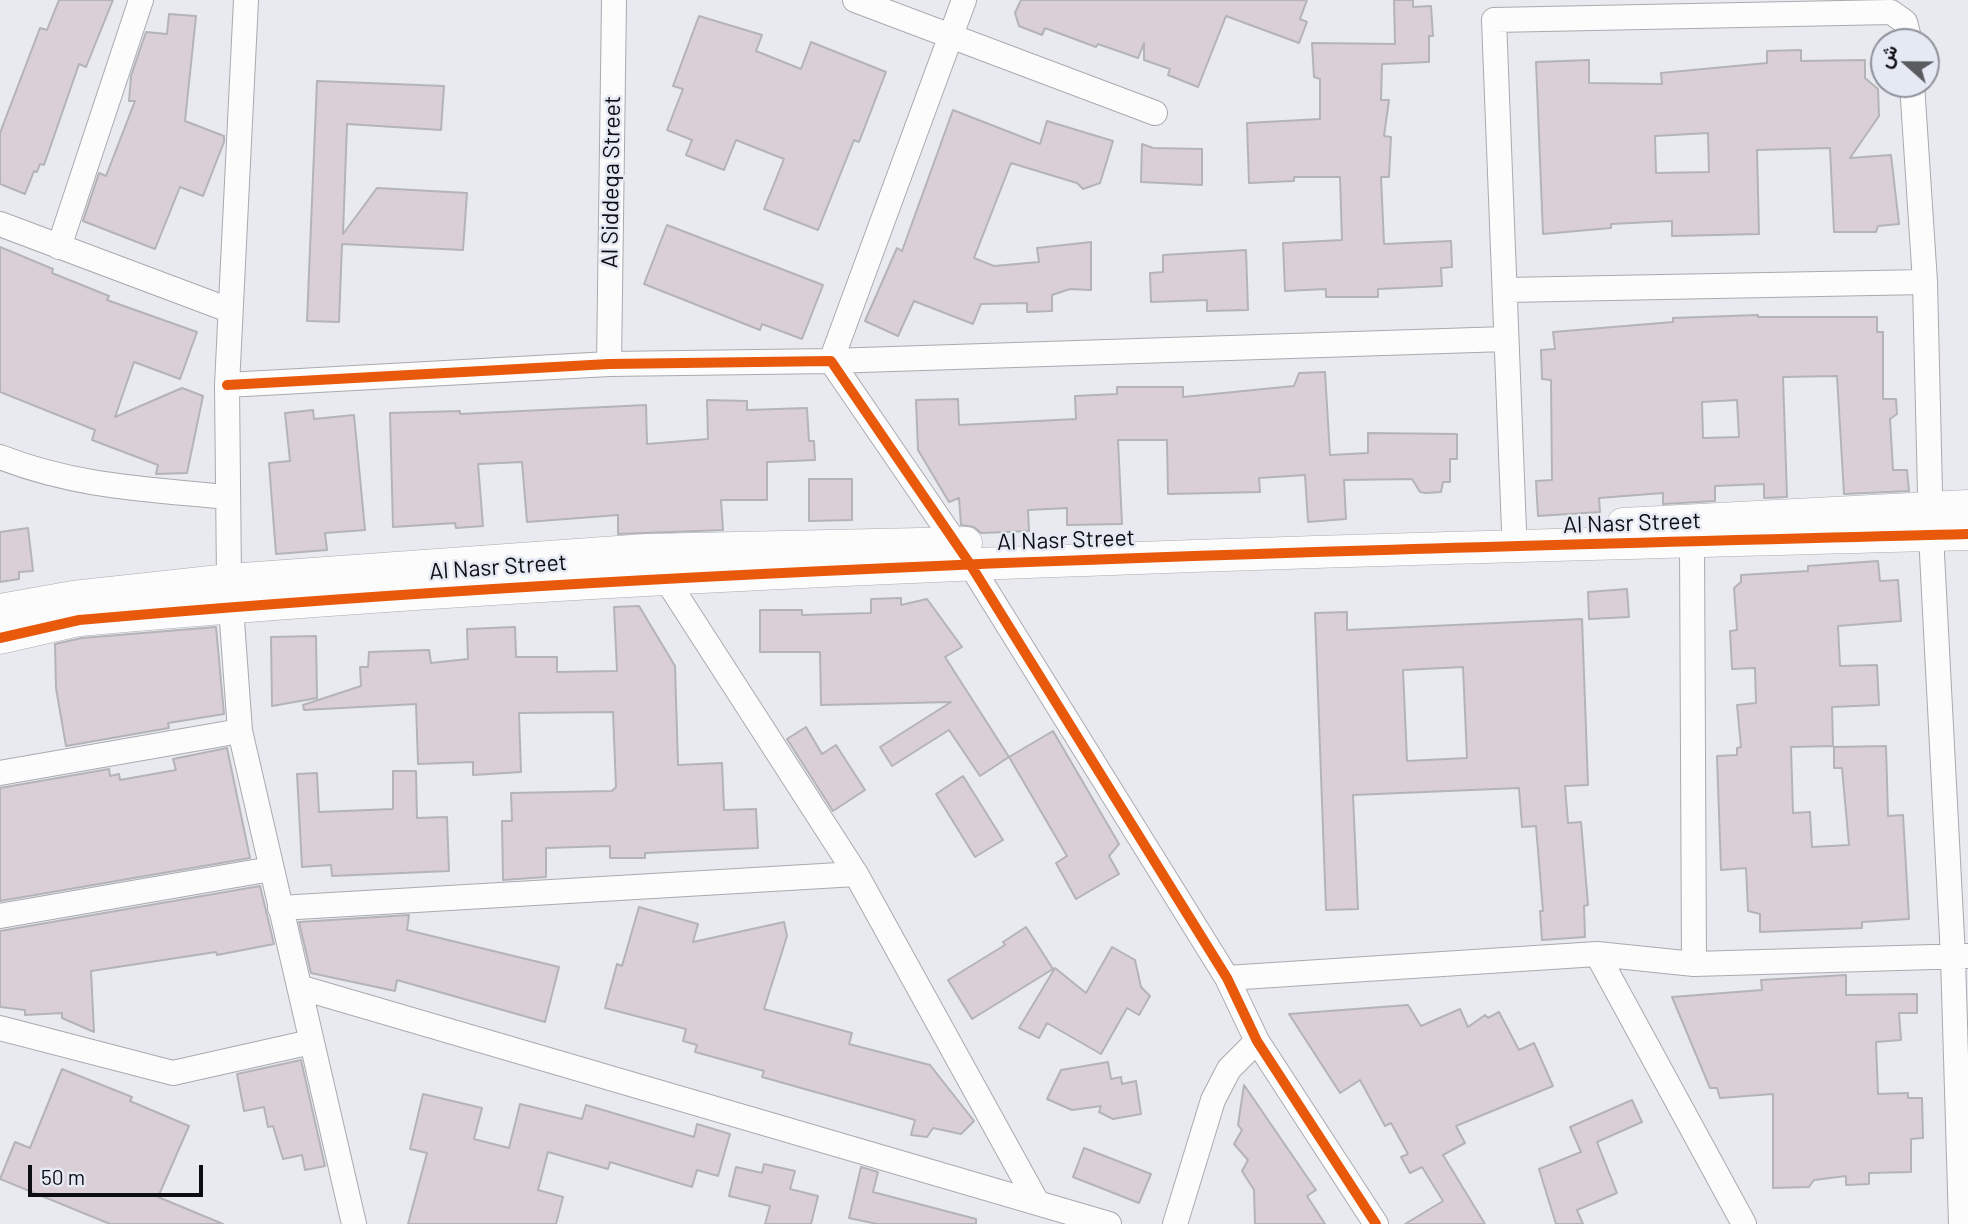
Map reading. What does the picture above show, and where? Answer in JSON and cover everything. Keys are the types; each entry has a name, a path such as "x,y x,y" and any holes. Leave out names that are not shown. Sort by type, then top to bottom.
{"street":[{"path":"59,247 141,0"},
{"path":"246,0 227,385 230,593 240,731 354,1224"},
{"name":"Al Siddeqa Street","path":"609,363 614,0"},
{"path":"855,0 1155,113"},
{"path":"831,362 964,0"},
{"path":"1514,530 1493,10 1668,8 1891,12 1905,22 1906,28"},
{"path":"1913,98 1924,282 1931,521 1961,957 1961,1224"},
{"path":"0,224 229,310"},
{"path":"1506,290 1924,282"},
{"path":"227,385 609,363 831,362 1506,339"},
{"path":"831,362 962,553 1227,978 1257,1041 1376,1224"},
{"path":"0,457 56,477 90,484 227,497"},
{"name":"Al Nasr Street","path":"0,638 79,620 230,593 646,550 962,553 1692,542 1931,521 1968,506"},
{"name":"Al Nasr Street","path":"0,610 73,597 664,576 962,553 1514,530 1931,521 1968,534"},
{"path":"1692,542 1694,964"},
{"path":"664,576 856,874 1037,1202"},
{"path":"0,774 240,731"},
{"path":"0,916 271,869"},
{"path":"280,908 856,874"},
{"path":"1227,978 1597,954 1694,964 1961,957"},
{"path":"1597,954 1744,1224"},
{"path":"299,987 1109,1224"},
{"path":"0,1028 173,1073 311,1042"},
{"path":"1175,1224 1213,1100 1229,1069 1257,1041"}],"building":[{"path":"59,0 113,0 86,67 79,64 44,165 40,164 37,172 34,171 25,194 0,184 0,133 40,28 47,30"},
{"path":"1021,0 1307,0 1300,19 1307,22 1299,43 1226,16 1198,87 1168,75 1170,69 1144,60 1144,43 1138,58 1098,44 1096,47 1045,28 1042,35 1019,26 1015,13"},
{"path":"1394,0 1413,0 1413,7 1431,6 1433,36 1429,36 1429,62 1382,64 1381,100 1389,100 1384,136 1391,137 1389,177 1381,177 1384,244 1451,241 1452,267 1441,268 1442,286 1378,289 1378,297 1326,297 1326,289 1285,291 1283,243 1342,240 1340,177 1294,177 1294,181 1249,183 1247,123 1320,119 1320,79 1314,77 1312,43 1395,44"},
{"path":"169,14 196,16 185,121 224,136 224,142 203,196 180,187 155,249 83,221 99,173 106,176 135,101 129,101 131,76 146,32 167,34"},
{"path":"699,16 762,35 756,51 801,69 811,42 886,72 859,142 854,140 818,230 764,209 784,159 736,140 724,170 686,155 692,140 667,130 683,89 673,86"},
{"path":"1801,50 1801,61 1865,60 1865,78 1870,82 1870,98 1878,98 1879,116 1850,158 1891,155 1899,224 1878,226 1876,232 1834,232 1830,148 1757,150 1759,234 1672,236 1672,221 1611,224 1611,228 1543,234 1536,62 1589,60 1589,83 1662,84 1661,73 1767,63 1767,51","holes":["1708,133 1709,172 1656,173 1655,136"]},
{"path":"317,81 444,86 441,130 347,124 343,234 377,188 467,193 463,250 342,244 339,322 307,321"},
{"path":"953,110 1040,144 1047,121 1113,141 1100,183 1083,189 1077,183 1011,163 974,258 994,266 1039,262 1037,248 1091,242 1091,290 1070,289 1052,295 1052,311 1027,312 1027,303 981,304 973,324 914,301 898,336 865,321 897,248 902,251"},
{"path":"1142,144 1153,148 1202,149 1202,185 1141,182"},
{"path":"667,225 823,285 802,339 762,324 760,330 644,284"},
{"path":"0,247 53,269 52,273 109,296 107,300 197,332 180,379 134,362 115,417 182,388 203,396 187,473 156,474 158,465 92,440 95,430 0,392"},
{"path":"1246,250 1248,310 1207,311 1207,300 1151,302 1150,273 1163,272 1163,255"},
{"path":"1758,315 1877,317 1877,332 1883,332 1883,399 1896,399 1897,414 1890,419 1893,470 1907,470 1909,491 1844,494 1837,376 1783,377 1787,497 1764,498 1764,484 1715,486 1715,501 1663,504 1663,493 1599,498 1600,512 1538,516 1536,481 1552,480 1551,380 1542,379 1541,350 1555,349 1553,332 1673,322 1673,318","holes":["1737,400 1739,437 1703,438 1702,402"]},
{"path":"1325,372 1330,455 1368,453 1368,433 1457,434 1457,459 1450,459 1450,482 1443,482 1441,492 1420,492 1412,479 1344,480 1346,519 1308,522 1305,475 1259,478 1260,492 1168,494 1167,440 1118,440 1122,524 1067,525 1067,508 1028,510 1029,531 981,533 974,527 961,525 959,498 949,502 918,450 916,400 958,399 959,425 1076,419 1075,396 1117,394 1117,387 1183,387 1183,397 1294,386 1299,373"},
{"path":"707,400 747,401 747,410 807,408 809,441 814,441 815,460 767,462 767,500 721,500 723,530 618,534 618,515 527,522 522,462 478,464 483,526 456,528 455,523 393,527 390,413 460,411 460,414 646,405 647,444 708,439"},
{"path":"313,410 314,419 354,415 365,530 325,533 327,550 276,554 269,463 290,461 285,413"},
{"path":"809,479 852,479 852,520 809,521"},
{"path":"28,528 33,571 19,572 19,579 0,582 0,532"},
{"path":"1878,561 1880,581 1898,580 1901,621 1838,626 1840,666 1877,665 1879,705 1832,707 1833,746 1791,747 1793,813 1810,812 1812,847 1849,845 1842,768 1834,768 1834,747 1886,746 1888,816 1903,815 1909,919 1862,922 1862,928 1760,932 1760,914 1748,911 1746,868 1721,870 1717,756 1737,755 1737,748 1741,747 1737,705 1756,703 1755,668 1732,669 1730,631 1737,630 1734,588 1741,582 1741,575 1808,571 1808,566"},
{"path":"1627,589 1629,617 1589,619 1588,592"},
{"path":"901,598 901,605 927,599 962,647 945,657 1009,757 980,776 949,730 892,766 880,747 951,702 821,705 820,652 760,652 760,610 802,610 802,615 871,613 871,599"},
{"path":"639,606 675,666 678,765 722,763 724,810 756,809 758,848 645,853 645,858 610,858 610,846 546,848 546,877 503,880 502,821 512,821 511,793 612,791 616,787 613,712 519,713 521,772 473,775 473,762 418,764 416,704 304,710 303,705 361,686 360,667 368,667 369,652 429,650 431,663 468,659 467,629 515,627 516,657 557,657 557,672 617,671 614,607"},
{"path":"1347,612 1347,630 1582,619 1588,785 1565,786 1568,823 1581,822 1588,905 1584,906 1585,937 1542,940 1540,911 1543,911 1536,826 1522,827 1519,788 1353,795 1358,909 1326,910 1315,613","holes":["1463,667 1467,758 1407,761 1403,670"]},
{"path":"216,627 224,714 168,723 169,728 66,746 56,688 55,644 82,638"},
{"path":"316,636 317,698 272,706 271,637"},
{"path":"806,727 822,754 836,745 865,790 833,811 787,739"},
{"path":"1053,731 1119,844 1109,856 1119,874 1076,899 1056,863 1067,856 1009,757"},
{"path":"227,748 250,858 0,901 0,788 109,769 110,776 119,774 120,780 176,770 173,759"},
{"path":"393,771 416,771 417,818 447,817 449,871 332,876 331,865 302,867 297,774 317,773 319,812 393,809"},
{"path":"963,776 1003,840 975,857 936,794"},
{"path":"260,886 274,944 217,955 216,952 91,971 94,1032 62,1018 62,1013 25,1015 25,1010 0,1007 0,931"},
{"path":"639,907 698,924 693,942 784,922 787,936 764,1009 852,1033 849,1044 930,1065 974,1121 961,1134 933,1128 927,1137 911,1135 915,1120 762,1077 764,1071 695,1052 697,1045 683,1041 686,1029 605,1008 617,964 622,966"},
{"path":"409,915 407,930 559,967 545,1022 397,980 395,991 311,973 299,922"},
{"path":"1026,927 1053,969 972,1019 948,980 1005,945 1003,942"},
{"path":"1112,947 1135,960 1141,987 1150,996 1139,1015 1127,1008 1101,1054 1047,1023 1039,1038 1019,1028 1055,968 1086,993"},
{"path":"1846,975 1846,995 1917,994 1917,1013 1899,1013 1901,1040 1876,1042 1878,1094 1908,1093 1908,1098 1922,1098 1923,1138 1911,1139 1911,1172 1869,1173 1869,1184 1846,1185 1846,1176 1814,1180 1809,1187 1773,1188 1773,1094 1720,1098 1717,1088 1710,1088 1672,997 1762,990 1761,980"},
{"path":"1408,1005 1421,1026 1460,1009 1468,1027 1485,1015 1488,1018 1499,1012 1519,1050 1534,1043 1553,1086 1456,1126 1465,1143 1443,1155 1485,1224 1405,1224 1443,1201 1422,1167 1410,1173 1401,1157 1408,1154 1391,1123 1385,1126 1360,1080 1340,1093 1289,1014"},
{"path":"301,1060 325,1166 305,1170 302,1155 283,1159 273,1126 268,1127 264,1107 244,1111 237,1074"},
{"path":"1108,1062 1111,1079 1121,1077 1122,1084 1136,1081 1141,1114 1113,1119 1099,1112 1101,1106 1072,1110 1047,1099 1061,1070"},
{"path":"62,1069 132,1097 130,1101 189,1126 158,1197 223,1224 110,1224 0,1179 15,1142 30,1148"},
{"path":"1244,1085 1316,1190 1307,1196 1325,1224 1255,1224 1254,1190 1242,1171 1248,1160 1234,1144 1242,1130 1238,1125"},
{"path":"423,1094 482,1108 474,1139 509,1148 520,1104 582,1119 586,1105 694,1137 697,1124 730,1134 718,1176 697,1170 692,1187 610,1162 608,1169 548,1152 538,1190 563,1197 556,1224 408,1224 427,1153 410,1149"},
{"path":"1632,1100 1642,1122 1597,1142 1617,1193 1577,1210 1583,1224 1556,1224 1539,1169 1581,1152 1570,1127"},
{"path":"1084,1148 1151,1174 1139,1203 1073,1177"},
{"path":"764,1164 795,1171 790,1189 818,1196 811,1224 765,1224 770,1206 729,1196 736,1167 762,1173"},
{"path":"861,1167 878,1172 873,1192 976,1219 976,1224 877,1224 849,1218"}],"cycle path":[{"path":"227,385 609,364 831,361 970,564 1227,978 1257,1041 1376,1224"},
{"path":"0,638 79,620 550,585 1023,562 1968,534"}]}
